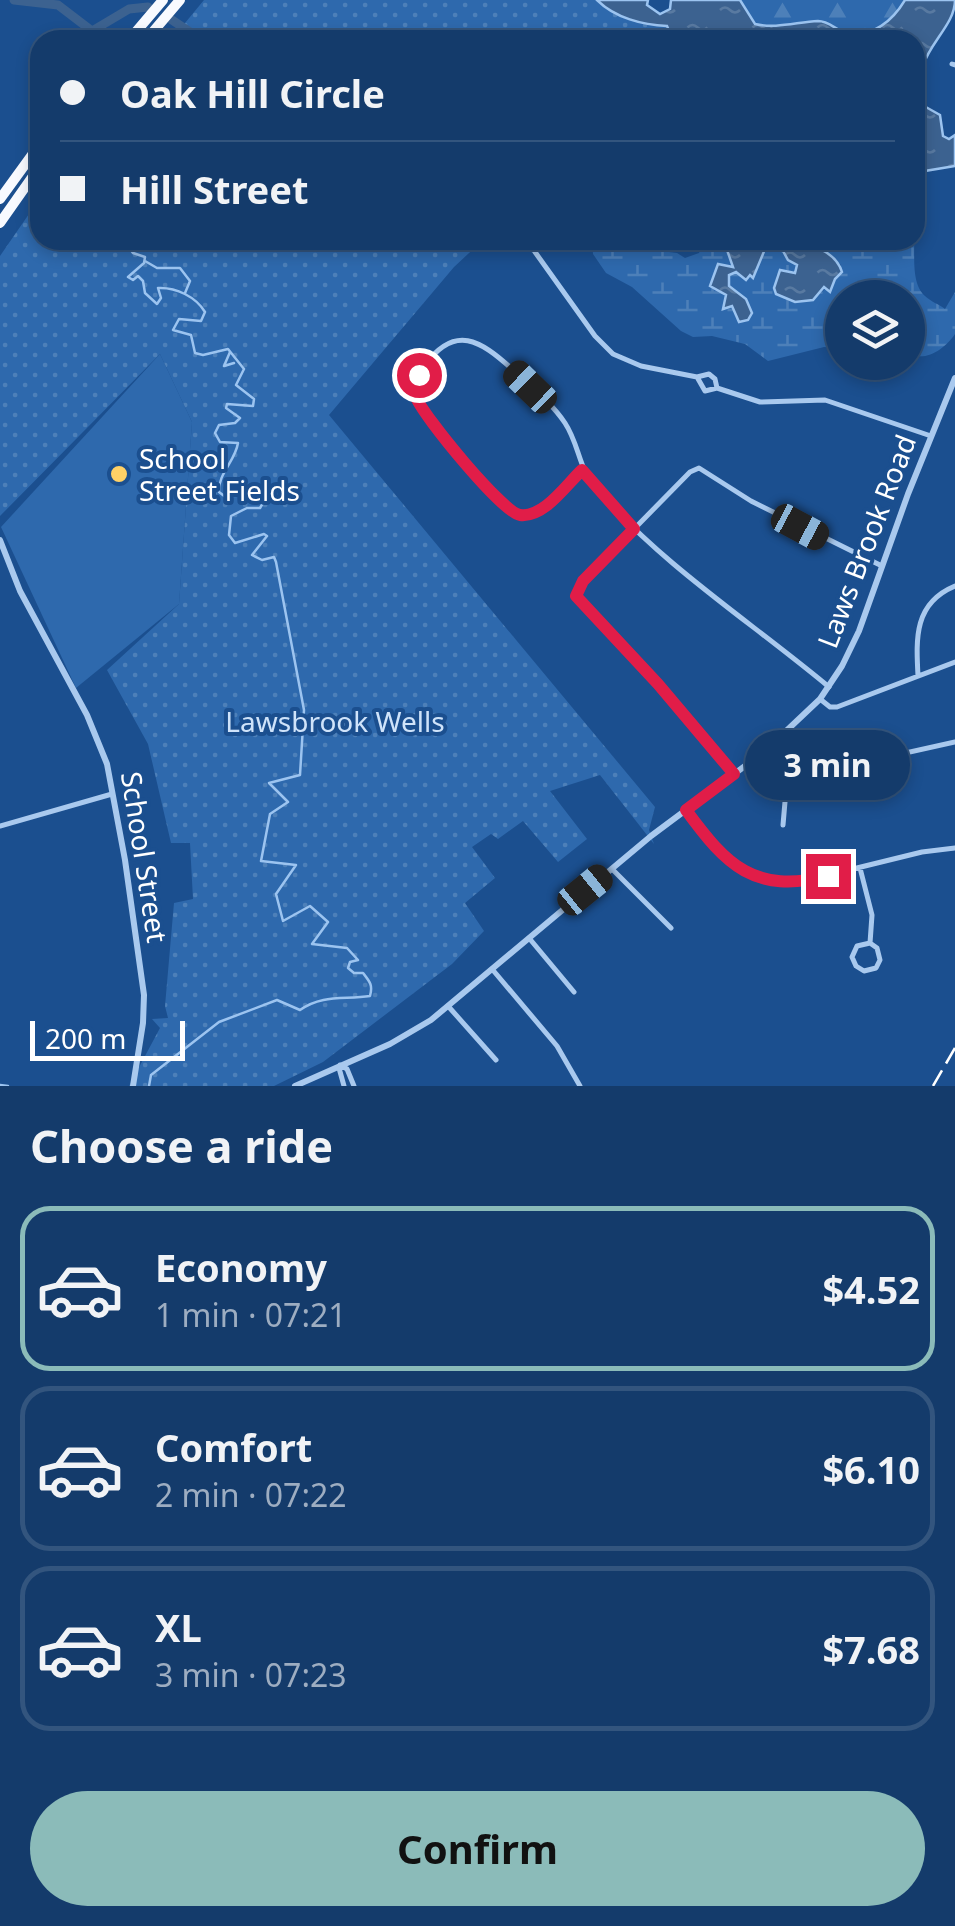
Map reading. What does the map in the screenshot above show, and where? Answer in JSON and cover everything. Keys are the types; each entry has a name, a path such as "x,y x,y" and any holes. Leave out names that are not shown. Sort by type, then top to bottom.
{"highway":[{"path":"138,30 163,0"},
{"path":"154,30 180,0"},
{"path":"0,198 30,158"},
{"path":"0,223 30,180"}],"street":[{"path":"532,250 596,336 614,354 633,364 697,377 712,375 717,388"},
{"path":"582,470 540,511 512,513 477,477 420,405 415,382 426,364 450,341 466,339 486,349 512,369 565,423 582,470 634,529 678,570 829,687"},
{"path":"697,377 702,389 717,388 760,402 825,400 931,436"},
{"name":"Laws Brook Road","path":"295,1086 412,1033 612,868 788,732 820,699 850,652 955,378"},
{"path":"734,774 575,594 583,581 697,469 751,501 882,566"},
{"name":"School Street","path":"0,540 29,608 102,750 114,794 144,998 133,1086"},
{"path":"918,676 920,618 933,598 955,586"},
{"path":"820,699 837,707 955,662"},
{"path":"783,825 788,732"},
{"path":"829,770 955,742"},
{"path":"0,826 114,794"},
{"path":"686,810 726,861 760,877 800,880 955,848"},
{"path":"612,868 671,928"},
{"path":"860,868 872,916 870,943"},
{"path":"529,938 574,992"},
{"path":"870,943 879,950 880,960 873,970 864,971 856,966 852,954 857,946 870,943"},
{"path":"492,969 557,1046 580,1086"},
{"path":"448,1006 496,1060"},
{"path":"344,1086 338,1073 340,1064 347,1069 354,1086"}],"green space":[{"path":"204,0 597,0 621,16 667,26 669,30 179,30"},
{"path":"740,0 905,0 895,14 874,30 839,30 818,21 779,26 755,24"},
{"name":"Lawsbrook Wells","path":"30,212 30,250 472,250 329,415 655,807 649,830 654,844 600,775 550,791 587,839 558,862 523,821 498,839 491,834 472,847 495,878 465,903 484,931 452,964 323,1062 274,1086 129,1086 160,1028 152,1019 168,1018 165,1006 174,903 193,899 190,843 171,843 148,744 107,670 179,604 192,422 160,354 0,516 0,256"},
{"path":"593,250 660,250 685,258 700,250 725,250 733,260 733,267 717,267 710,286 726,295 735,309 735,317 748,320 752,313 746,299 729,286 729,275 736,272 743,278 750,274 754,277 765,250 783,251 797,265 795,273 786,270 777,274 776,294 806,300 825,289 825,347 768,361 745,344 712,336 693,337 632,287 606,273"},
{"path":"819,250 914,250 917,280 833,280 841,265"},
{"path":"955,292 955,334 934,353 925,355 925,296 945,309"},
{"name":"School Street Fields","path":"160,354 192,422 179,604 76,688 1,527"}],"water":[{"path":"597,0 648,0 647,5 660,14 670,9 671,0 740,0 755,24 779,26 818,21 839,30 669,30 667,26 612,12"},
{"path":"905,0 955,0 947,24 925,59 925,30 874,30 895,14"},
{"path":"925,107 940,115 943,136 949,139 955,135 955,166 925,171"},
{"path":"727,250 765,250 753,278 750,275 746,280 736,272 729,275 729,286 746,299 752,313 748,320 739,322 732,306 723,309 726,295 710,286 718,264 733,267"},
{"path":"774,250 822,250 837,262 842,272 835,280 825,280 825,288 813,300 795,302 776,294 774,288 780,270 795,273 797,265 783,251"}],"waterway":[{"path":"14,0 58,5 91,30"},
{"path":"94,30 129,9 148,7"},
{"path":"172,20 187,30"},
{"path":"131,250 145,257 144,263 128,277 133,280 138,276 145,293 157,304 161,298 158,288 172,289 196,302 205,312 201,321 179,319 173,330 191,335 195,353 228,349 244,369 236,385 254,399 253,406 227,404 226,408 240,418 235,423 219,425 215,433 220,442 238,443 219,492 228,499 253,485 261,493 260,508 247,508 231,516 229,535 235,543 267,536 252,555 262,560 274,557 276,562 304,710 300,775 269,783 288,802 270,814 261,861 296,865 276,894 283,921 310,906 328,922 312,944 347,948 358,960 350,962 348,968 363,973 371,989 370,996 325,1000 300,1010 277,1000 219,1022 151,1075 149,1086"},
{"path":"145,261 157,268 180,268 190,281 185,293"},
{"path":"230,352 224,366 234,363"},
{"path":"0,1085 8,1086"}],"railway":[{"path":"933,1086 955,1048"}],"place":[{"name":"School Street Fields","path":"119,474"}],"route":[{"path":"419,375 414,390 420,405 497,501 512,513 540,511 582,470 634,529 575,594 734,774 686,810 713,848 733,866 760,877 793,881 828,876"}]}
